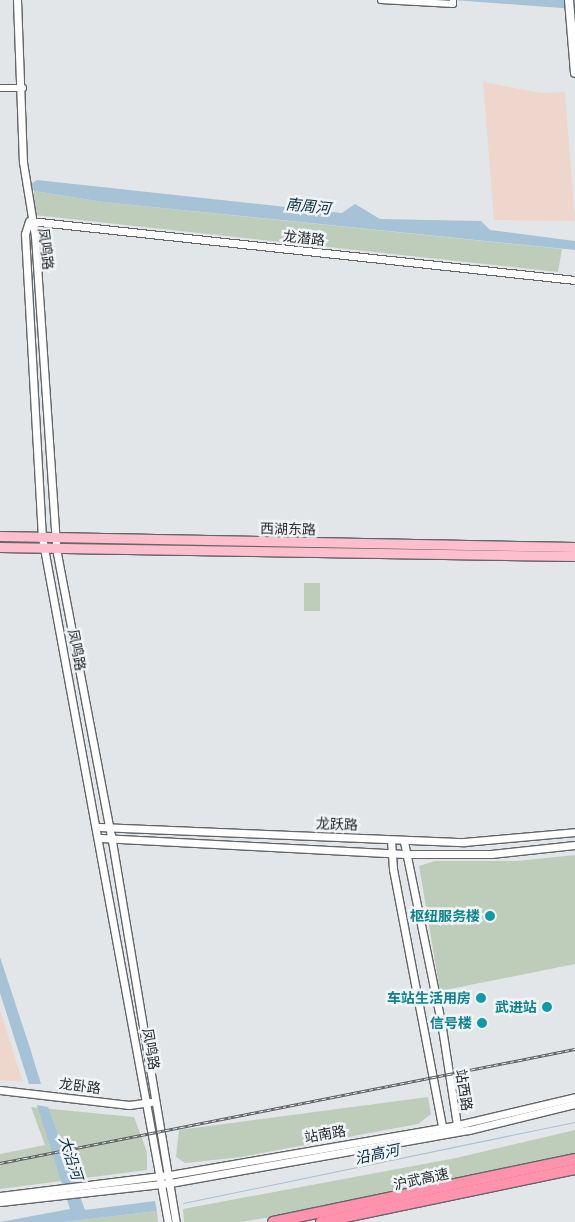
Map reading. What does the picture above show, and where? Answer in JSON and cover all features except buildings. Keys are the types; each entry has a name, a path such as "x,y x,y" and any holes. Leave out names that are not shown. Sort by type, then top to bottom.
{"highway":[{"name":"沪武高速","path":"273,1222 575,1159"},
{"name":"沪武高速","path":"321,1222 575,1169"}],"main road":[{"path":"569,0 575,73"},
{"name":"西湖东路","path":"0,536 575,547"},
{"name":"西湖东路","path":"0,547 575,556"}],"street":[{"path":"17,0 24,88 23,162 30,221"},
{"path":"381,0 453,1"},
{"path":"0,88 24,88"},
{"name":"龙潜路","path":"30,221 575,280"},
{"name":"凤鸣路","path":"30,221 35,236 54,537 111,835 152,1102"},
{"name":"凤鸣路","path":"30,221 25,234 42,537 166,1180 176,1222"},
{"name":"龙跃路","path":"99,827 109,824 404,841 503,840 575,832"},
{"name":"龙跃路","path":"101,838 111,835 406,854 491,854 575,845"},
{"name":"站西路","path":"391,840 442,1127"},
{"name":"站西路","path":"404,841 457,1124 451,1132"},
{"name":"龙卧路","path":"0,1090 129,1105 152,1102"},
{"name":"站南路","path":"166,1180 457,1124 575,1097"},
{"name":"站南路","path":"62,1192 166,1180 451,1132 575,1104"},
{"path":"442,1127 451,1132"},
{"name":"凤鸣路","path":"166,1180 168,1222"},
{"path":"0,1196 62,1192"},
{"path":"0,1202 62,1192"}],"shaded area":[{"path":"483,82 541,93 565,92 575,221 494,220"},
{"path":"0,1010 23,1082 0,1080"}],"green space":[{"path":"34,191 103,202 562,249 558,272 34,215"},
{"path":"304,583 320,583 320,611 304,611"},
{"path":"575,855 575,964 440,991 419,866 435,861 517,861"},
{"path":"428,1097 431,1114 418,1124 241,1157 185,1163 176,1157 179,1130"},
{"path":"31,1107 134,1117 147,1152 147,1170 0,1189 0,1154 45,1145"},
{"path":"575,1130 575,1154 298,1213 239,1222 184,1222 183,1209 456,1158"},
{"path":"157,1211 158,1222 64,1222"}],"water":[{"path":"453,0 575,0 575,9"},
{"path":"37,180 342,213 355,204 380,219 481,221 490,230 575,241 575,250 103,202 34,191 31,184"},
{"path":"0,957 41,1084 29,1084 0,993"},
{"path":"37,1105 48,1107 85,1210 155,1201 157,1211 64,1222 0,1222 70,1209"}],"waterway":[{"name":"沿高河","path":"183,1203 575,1122"}],"railway":[{"path":"0,1163 575,1049"}],"place":[{"name":"枢纽服务楼","path":"490,916"},
{"name":"车站生活用房","path":"481,998"},
{"name":"武进站","path":"547,1007"},
{"name":"信号楼","path":"482,1023"}],"water label":[{"name":"南周河","path":"308,207"},
{"name":"大沿河","path":"70,1158"}]}
